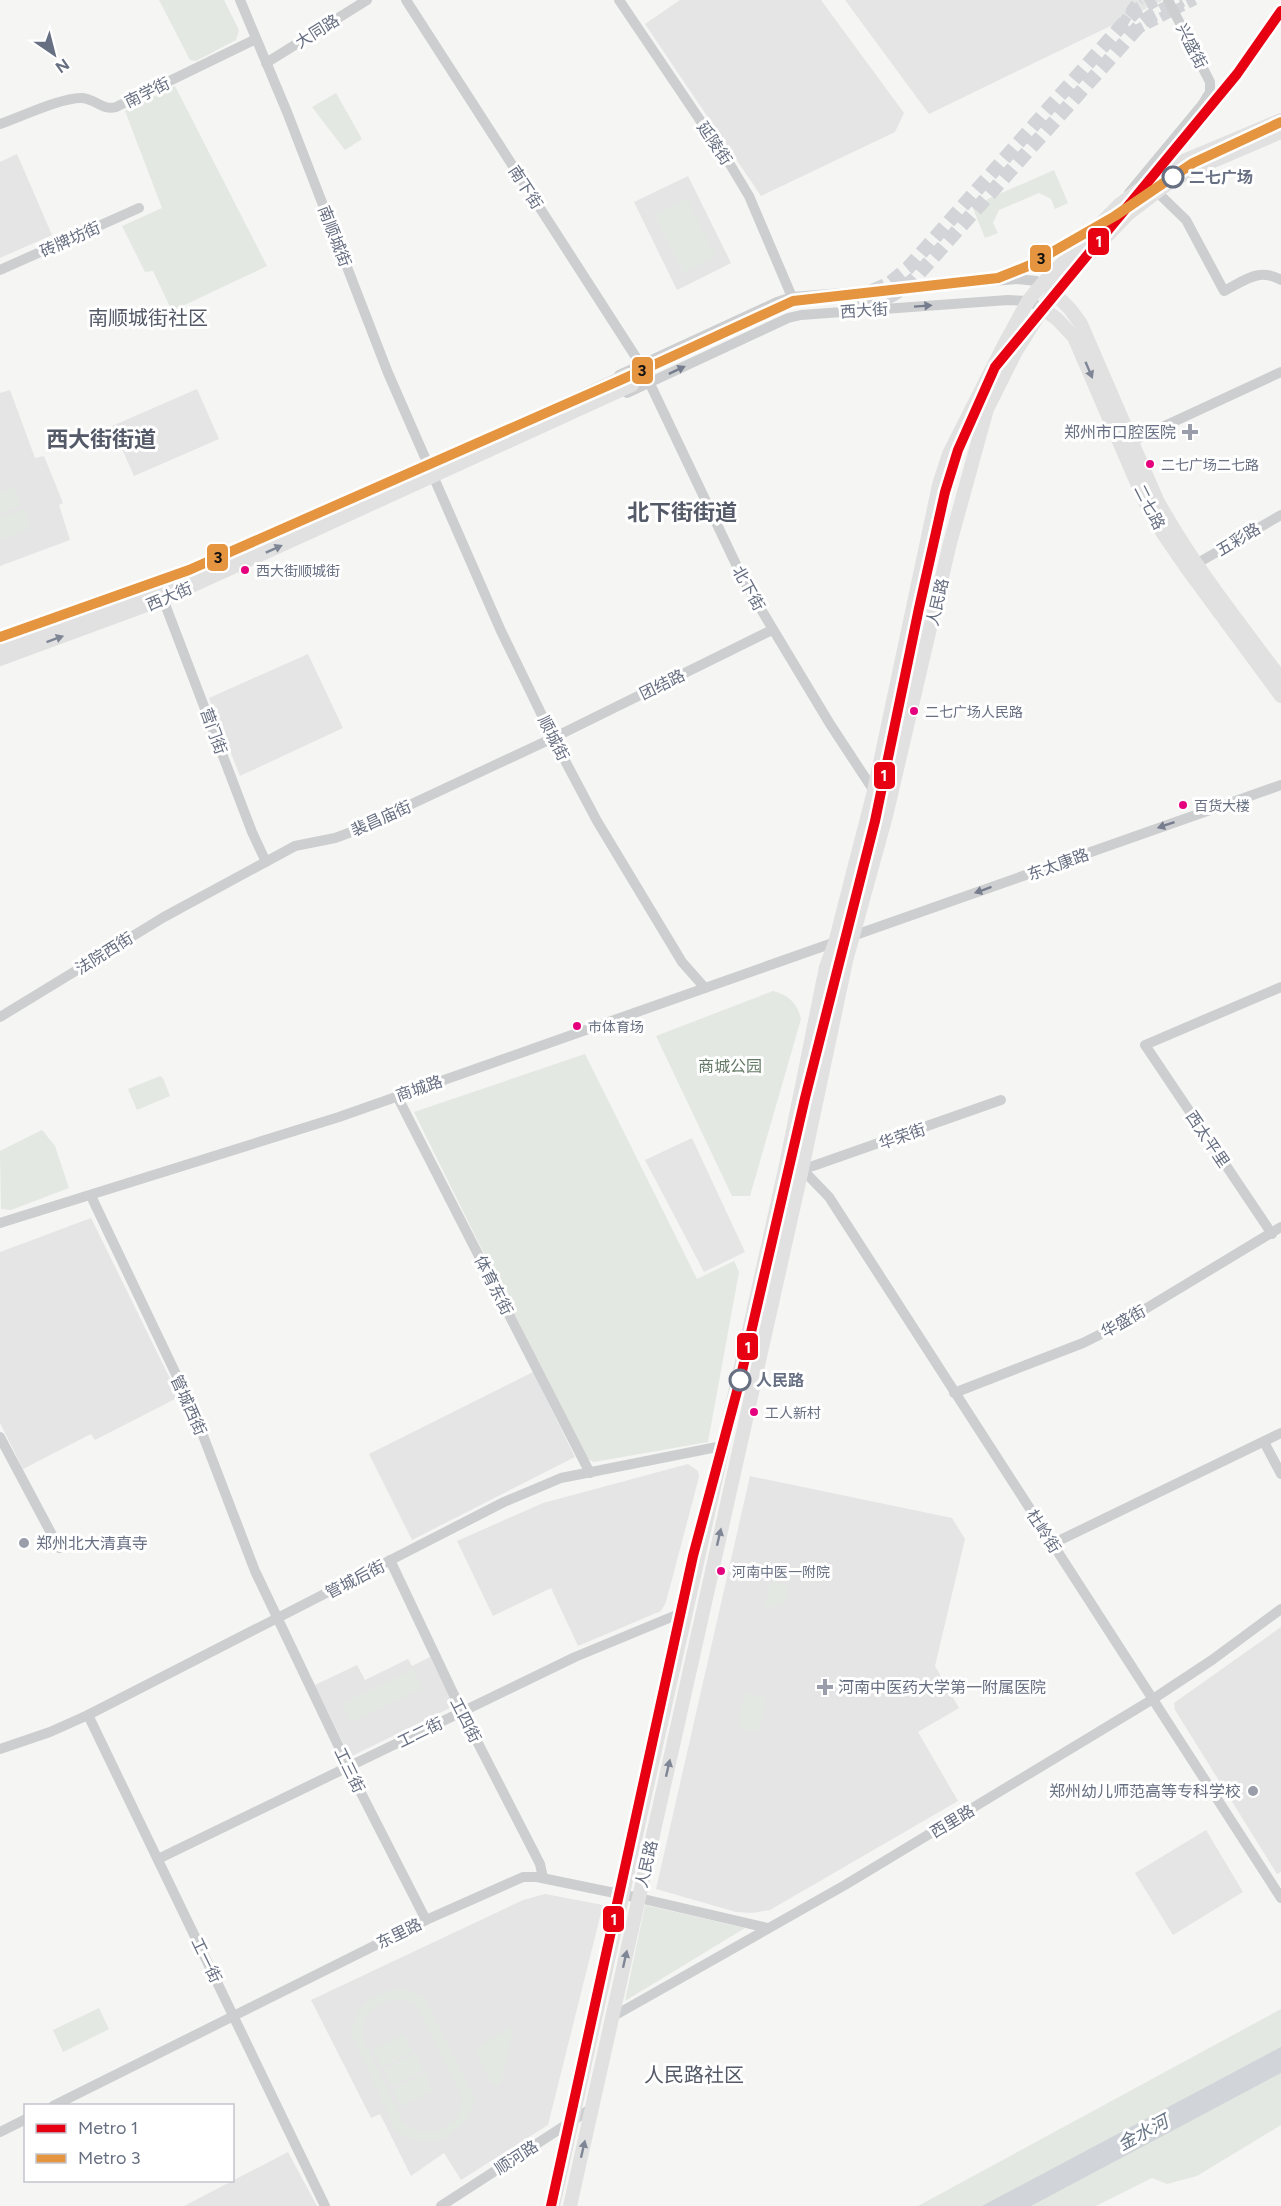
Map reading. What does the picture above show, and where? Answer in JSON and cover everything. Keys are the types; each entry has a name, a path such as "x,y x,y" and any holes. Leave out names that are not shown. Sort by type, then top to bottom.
{"main road":[{"path":"1048,288 1120,204 1144,185 1171,168 1281,120"},
{"path":"1048,288 1156,191 1192,170 1281,132"},
{"name":"人民路","path":"553,2206 786,1165 826,967 835,943 874,791 943,475 959,434 1028,301 1048,288"},
{"name":"人民路","path":"570,2206 802,1169 846,960 886,816 950,543 987,409 1042,308 1048,288"},
{"name":"二七路","path":"1048,288 1070,309 1081,324 1157,500 1196,564 1281,680"},
{"name":"二七路","path":"1042,308 1057,319 1074,337 1146,504 1162,532 1281,696"},
{"name":"西大街","path":"0,659 163,599 630,380"},
{"name":"西大街","path":"0,646 159,588 430,473"}],"street":[{"name":"南顺城街","path":"240,0 430,473"},
{"name":"大同路","path":"266,63 367,0"},
{"name":"南下街","path":"406,0 645,374"},
{"name":"延陵街","path":"619,0 749,196 792,297"},
{"name":"兴盛街","path":"1120,204 1202,105 1210,92 1207,75 1168,0"},
{"name":"南学街","path":"0,124 70,99 84,98 100,106 110,108 117,106 256,39"},
{"path":"1156,191 1186,220 1224,291 1262,274 1269,273 1281,280"},
{"name":"砖牌坊街","path":"0,270 139,208"},
{"name":"西大街","path":"430,473 452,474 645,374 777,302 792,297 1018,279 1048,288"},
{"name":"西大街","path":"430,473 443,455 788,318 801,315 1008,300 1028,301 1042,308"},
{"path":"1132,441 1281,372"},
{"name":"北下街","path":"645,374 744,581 830,724 874,791"},
{"name":"顺城街","path":"430,473 501,631 553,738 597,821 682,962 705,988"},
{"name":"五彩路","path":"1196,564 1281,515"},
{"name":"营门街","path":"163,599 249,824 266,862"},
{"name":"团结路","path":"553,738 772,630"},
{"name":"裴昌庙街","path":"209,893 295,846 335,838 354,831 553,738"},
{"name":"东太康路","path":"835,943 1281,785"},
{"name":"法院西街","path":"0,1017 129,938 209,893"},
{"name":"商城路","path":"0,1223 333,1119 835,943"},
{"name":"西太平里","path":"1277,1230 1145,1045 1281,987"},
{"name":"体育东街","path":"398,1096 590,1473"},
{"name":"华荣街","path":"802,1169 1001,1100"},
{"path":"786,1165 802,1169"},
{"name":"杜岭街","path":"802,1169 829,1197 1153,1699 1276,1880 1281,1898"},
{"name":"管城西街","path":"92,1196 194,1412 255,1570 278,1618"},
{"name":"华盛街","path":"954,1393 1100,1335 1277,1230"},
{"path":"1052,1544 1281,1433"},
{"path":"0,1437 59,1548"},
{"path":"1264,1442 1281,1474"},
{"name":"管城后街","path":"0,1749 50,1732 88,1715 504,1502 561,1479 722,1446"},
{"name":"工四街","path":"390,1560 462,1712 540,1864 543,1878"},
{"name":"西里路","path":"612,2017 855,1879 1153,1699 1212,1660 1281,1609"},
{"name":"工二街","path":"158,1859 575,1657 686,1611"},
{"name":"工三街","path":"278,1618 349,1767 426,1920"},
{"name":"工一街","path":"88,1715 325,2206"},
{"name":"东里路","path":"57,2104 426,1920 523,1877 543,1878 622,1894 768,1928"},
{"name":"顺河路","path":"441,2206 592,2108"},
{"path":"0,2132 24,2120"}],"shaded area":[{"path":"680,0 821,0 904,113 895,132 761,196 645,24"},
{"path":"845,0 1162,0 1162,1 929,114"},
{"path":"17,154 52,235 0,258 0,162"},
{"path":"688,176 731,263 677,290 634,202"},
{"path":"197,389 219,439 134,476 112,426"},
{"path":"10,390 35,458 44,456 63,503 59,505 70,540 0,566 0,393"},
{"path":"308,654 343,728 240,776 209,698"},
{"path":"692,1138 745,1252 704,1272 645,1160"},
{"path":"91,1218 179,1397 95,1440 91,1434 23,1469 0,1423 0,1252"},
{"path":"533,1372 575,1457 412,1540 369,1454"},
{"path":"688,1464 698,1471 699,1477 666,1602 661,1611 578,1646 551,1588 493,1616 457,1541 543,1503"},
{"name":"河南中医药大学第一附属医院","path":"750,1476 952,1518 965,1539 935,1666 959,1708 918,1732 958,1801 770,1910 752,1913 736,1912 656,1889"},
{"name":"郑州幼儿师范高等专科学校","path":"1281,1627 1281,1872 1277,1874 1175,1710 1174,1703"},
{"path":"430,1657 454,1706 350,1757 315,1685 357,1665 365,1680 408,1659 412,1666"},
{"path":"1206,1830 1243,1892 1173,1935 1135,1873"},
{"path":"545,1894 603,1905 548,2125 461,2180 444,2153 411,2176 380,2114 371,2118 311,2000 523,1900"},
{"path":"288,2152 317,2206 184,2206"}],"green space":[{"path":"159,0 224,0 239,30 236,40 196,61 190,60"},
{"path":"175,86 267,266 172,311 153,271 145,272 122,226 162,208 125,111"},
{"path":"336,93 362,139 345,150 312,107"},
{"path":"1054,170 1068,203 1055,209 1051,199 1039,193 999,210 993,223 998,233 985,238 972,206"},
{"path":"687,199 716,257 684,273 655,215"},
{"path":"13,487 21,506 0,514 0,492"},
{"path":"23,509 31,528 0,540 0,518"},
{"name":"商城公园","path":"773,991 792,1000 801,1019 750,1196 732,1196 656,1036"},
{"path":"585,1054 697,1279 734,1261 739,1272 708,1442 594,1462 585,1458 414,1112"},
{"path":"160,1076 170,1096 137,1110 128,1089"},
{"path":"42,1130 55,1146 69,1188 11,1210 1,1209 0,1151"},
{"path":"774,1582 789,1587 786,1597 780,1605 765,1607 770,1584"},
{"path":"413,1669 423,1688 351,1723 342,1704"},
{"path":"745,1693 766,1697 760,1729 745,1731 738,1724"},
{"path":"645,1905 745,1928 625,2001"},
{"path":"396,1989 411,1991 424,1997 474,2097 471,2112 466,2121 448,2137 437,2141 419,2141 408,2138 395,2129 352,2035 356,2017 365,2003 387,1991","holes":["397,1999 416,2004 463,2099 458,2116 444,2128 435,2131 412,2129 403,2122 364,2041 366,2018 375,2008"]},
{"path":"99,2008 109,2029 63,2052 53,2030"},
{"path":"1281,2009 1281,2125 1197,2176 1167,2184 1152,2178 1096,2206 918,2206"},
{"path":"511,2026 514,2028 501,2084 496,2086 492,2083 475,2050"},
{"path":"404,2034 413,2052 381,2067 372,2050"},
{"path":"415,2053 424,2071 391,2087 383,2069"},
{"path":"425,2073 433,2091 401,2107 392,2089"}],"water":[{"name":"金水河","path":"1281,2047 1281,2073 1031,2206 982,2206"}],"tunnel":[{"path":"1122,25 1140,0"},
{"path":"872,291 890,283 908,268 1122,25 1137,10 1155,0"},
{"path":"846,308 875,303 900,290 915,278 1141,24 1151,16 1182,0"},
{"path":"1134,31 1195,0"}],"metro line":[{"name":"1","path":"551,2206 693,1556 740,1380 805,1098 875,821 919,608 945,492 958,450 995,367 1237,74 1281,11"},
{"name":"3","path":"0,637 189,570 623,379 793,301 998,278 1028,266 1115,216 1193,163 1281,122"}],"place":[{"name":"二七广场","path":"1173,177"},
{"name":"郑州市口腔医院","path":"1190,432"},
{"name":"二七广场二七路","path":"1150,464"},
{"name":"西大街顺城街","path":"245,570"},
{"name":"二七广场人民路","path":"914,711"},
{"name":"百货大楼","path":"1183,805"},
{"name":"市体育场","path":"577,1026"},
{"name":"人民路","path":"740,1380"},
{"name":"工人新村","path":"754,1412"},
{"name":"郑州北大清真寺","path":"24,1543"},
{"name":"河南中医一附院","path":"721,1571"},
{"name":"河南中医药大学第一附属医院","path":"825,1687"},
{"name":"郑州幼儿师范高等专科学校","path":"1253,1791"}],"district":[{"name":"南顺城街社区","path":"148,318"},
{"name":"西大街街道","path":"101,439"},
{"name":"北下街街道","path":"682,512"},
{"name":"人民路社区","path":"694,2075"}]}
